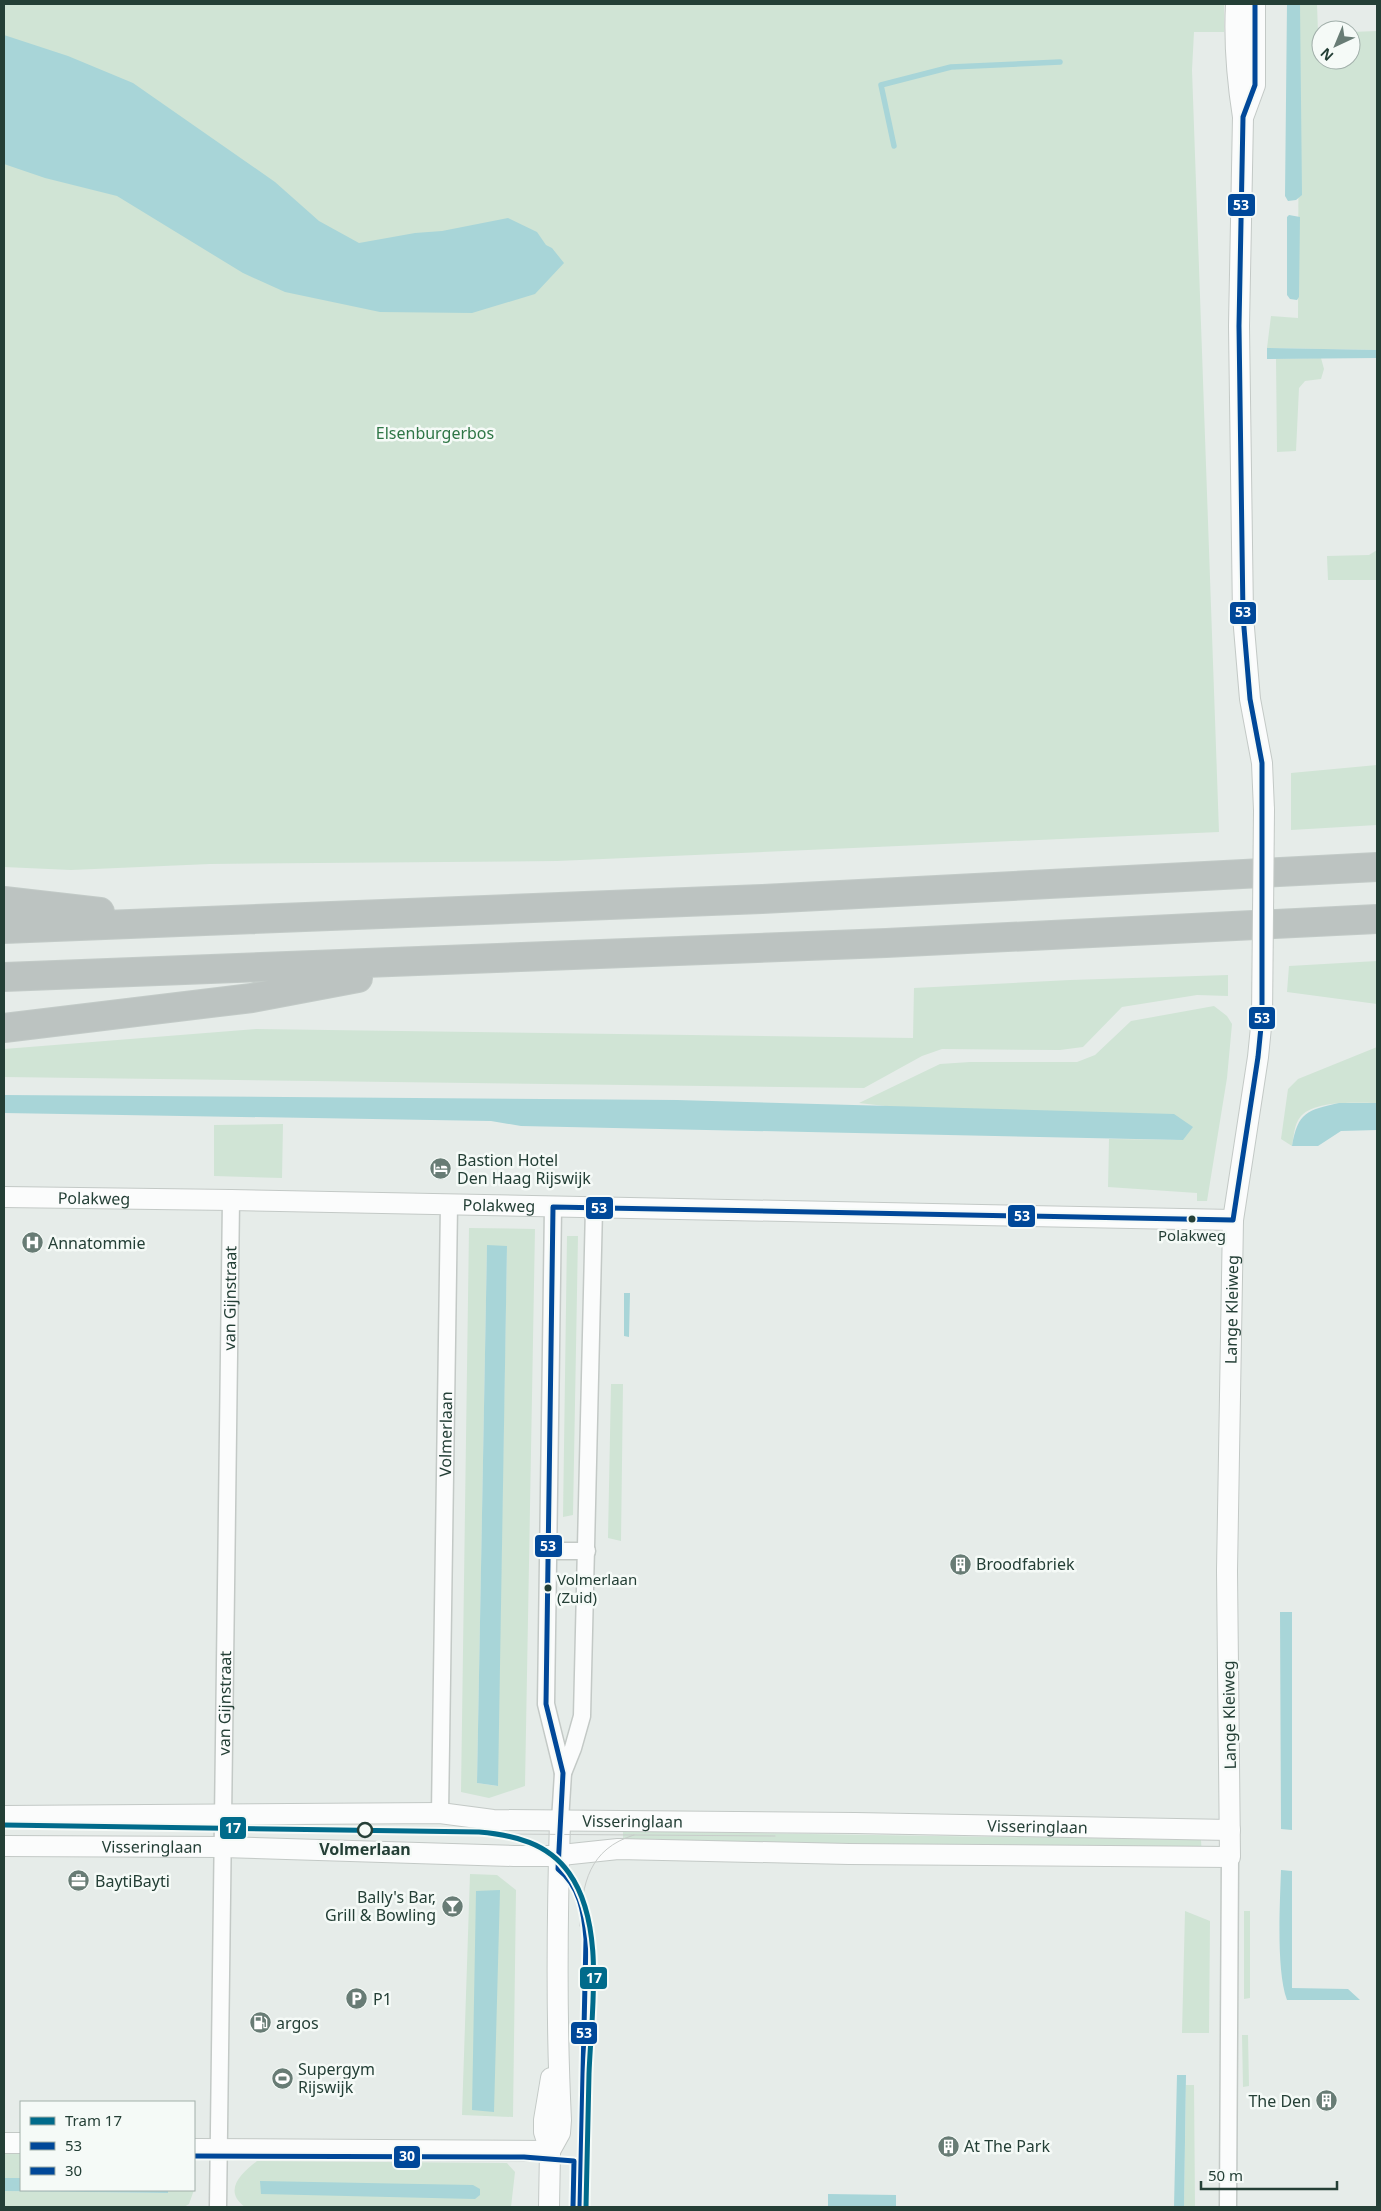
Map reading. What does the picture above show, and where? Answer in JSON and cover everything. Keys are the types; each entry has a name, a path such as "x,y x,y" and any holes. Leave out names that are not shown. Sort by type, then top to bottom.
{"highway":[{"path":"4,929 772,898 1377,867"},
{"path":"4,901 189,922"},
{"path":"4,977 925,941 1377,919"},
{"path":"4,1028 252,998 446,961"}],"street":[{"name":"Lange Kleiweg","path":"1228,2207 1230,1830 1227,1571 1233,1220 1258,1057 1262,1017 1264,810 1262,763 1250,699 1243,616 1239,326 1243,117 1234,32 1236,4"},
{"name":"Lange Kleiweg","path":"1243,117 1255,85 1255,4"},
{"name":"Polakweg","path":"4,1197 1233,1220"},
{"name":"van Gijnstraat","path":"218,2207 231,1200"},
{"name":"Volmerlaan","path":"440,1814 450,1205"},
{"path":"549,2207 550,2151 544,2132 544,2120 557,2044 562,1772 546,1704 553,1207"},
{"path":"562,1772 573,1748 582,1716 594,1208"},
{"path":"548,1551 587,1551"},
{"name":"Visseringlaan","path":"4,1816 440,1814 493,1820 1230,1830"},
{"name":"Visseringlaan","path":"4,1846 222,1847 498,1856 559,1855 618,1849 841,1854 1230,1857"},
{"path":"4,2143 20,2144"},
{"path":"195,2149 550,2151"}],"green space":[{"name":"Elsenburgerbos","path":"4,4 1224,4 1224,32 1194,32 1192,70 1219,832 557,861 210,864 71,870 4,867"},
{"path":"1299,4 1317,4 1318,20 1311,20 1311,70 1361,70 1361,32 1377,31 1377,350 1267,348 1271,316 1298,318"},
{"path":"1321,358 1324,369 1321,379 1305,381 1299,388 1296,451 1277,452 1276,359"},
{"path":"1377,550 1377,580 1328,580 1327,556 1369,555"},
{"path":"1377,765 1377,825 1291,830 1291,773"},
{"path":"1377,961 1377,1004 1287,992 1289,966"},
{"path":"1228,975 1228,996 1197,995 1122,1007 1083,1047 1060,1050 942,1049 922,1056 864,1088 4,1077 4,1049 256,1029 913,1038 914,988 1070,980"},
{"path":"1214,1006 1227,1016 1232,1024 1227,1078 1207,1201 1197,1201 1197,1193 1108,1187 1109,1139 1183,1140 859,1103 940,1064 970,1062 1077,1062 1095,1055 1131,1021"},
{"path":"1377,1047 1377,1103 1348,1103 1316,1107 1299,1119 1292,1146 1281,1139 1288,1089 1298,1079"},
{"path":"283,1124 282,1178 214,1176 214,1125"},
{"path":"469,1228 535,1229 525,1786 489,1798 461,1792","holes":["487,1246 507,1246 497,1786 477,1783"]},
{"path":"567,1236 578,1236 573,1515 563,1517"},
{"path":"611,1384 623,1384 621,1541 608,1538"},
{"path":"623,1831 1201,1840 1202,1857 623,1846"},
{"path":"470,1874 497,1875 516,1890 513,2117 462,2115"},
{"path":"1185,1911 1210,1921 1209,2033 1182,2033"},
{"path":"1244,1911 1250,1911 1250,1998 1244,1999"},
{"path":"1242,2035 1248,2035 1249,2086 1243,2087"},
{"path":"1186,2085 1194,2085 1195,2207 1184,2207"},
{"path":"4,2154 20,2154 20,2178 4,2178"},
{"path":"257,2161 507,2163 515,2172 511,2207 245,2207 238,2201 235,2188 241,2176"},
{"path":"4,2191 168,2193 168,2191 194,2191 189,2204 184,2207 4,2207"}],"water":[{"path":"1287,4 1300,4 1302,195 1296,200 1288,201 1285,196"},
{"path":"4,35 68,56 133,83 275,182 319,221 359,243 415,233 442,231 508,218 537,232 546,245 552,248 564,263 535,294 472,313 380,312 285,292 243,273 117,196 45,178 4,164"},
{"path":"1289,215 1300,217 1299,297 1297,300 1290,299 1287,295 1287,217"},
{"path":"1267,348 1377,350 1377,358 1267,359"},
{"path":"4,1095 677,1100 1174,1114 1193,1127 1183,1140 521,1126 491,1121 4,1113"},
{"path":"1339,1103 1377,1103 1377,1130 1341,1131 1318,1146 1292,1146 1297,1126 1306,1114 1319,1108"},
{"path":"487,1245 507,1246 498,1786 477,1783"},
{"path":"624,1293 630,1293 629,1337 624,1336"},
{"path":"1280,1612 1292,1612 1292,1830 1281,1829"},
{"path":"1281,1870 1292,1871 1292,1988 1348,1989 1360,2000 1287,2000 1281,1972 1280,1955"},
{"path":"500,1890 494,2112 472,2110 476,1891"},
{"path":"1177,2075 1186,2075 1184,2207 1174,2207"},
{"path":"4,2178 20,2178 20,2191 168,2191 168,2193 4,2191"},
{"path":"260,2181 473,2185 480,2189 480,2195 475,2199 261,2194"},
{"path":"828,2194 896,2195 896,2207 828,2207"}],"waterway":[{"path":"894,146 881,85 951,67 1060,62"}],"tram line":[{"name":"17","path":"4,1825 479,1832 517,1838 551,1854 569,1873 581,1894 588,1918 592,1944 594,1970 586,2207"},
{"path":"501,1834 775,1836"},
{"path":"580,1926 583,1896 591,1870 607,1849 619,1841 634,1835"}],"transit line":[{"name":"53","path":"1233,1220 1258,1057 1262,1017 1262,763 1250,699 1243,616 1239,326 1243,117 1255,85 1255,4"},
{"name":"53","path":"580,2207 586,1939 580,1901 571,1883 558,1869 563,1773 546,1704 553,1207 1233,1220"},
{"name":"30","path":"195,2156 524,2157 574,2161 573,2207"}],"place":[{"name":"Bastion Hotel Den Haag Rijswijk","path":"441,1169"},
{"name":"Polakweg","path":"1192,1219"},
{"name":"Annatommie","path":"32,1243"},
{"name":"Broodfabriek","path":"960,1564"},
{"name":"Volmerlaan (Zuid)","path":"548,1588"},
{"name":"Volmerlaan","path":"365,1830"},
{"name":"BaytiBayti","path":"79,1881"},
{"name":"Bally's Bar, Grill & Bowling","path":"452,1906"},
{"name":"P1","path":"357,1999"},
{"name":"argos","path":"260,2023"},
{"name":"Supergym Rijswijk","path":"282,2078"},
{"name":"The Den","path":"1327,2101"},
{"name":"At The Park","path":"948,2146"}]}
